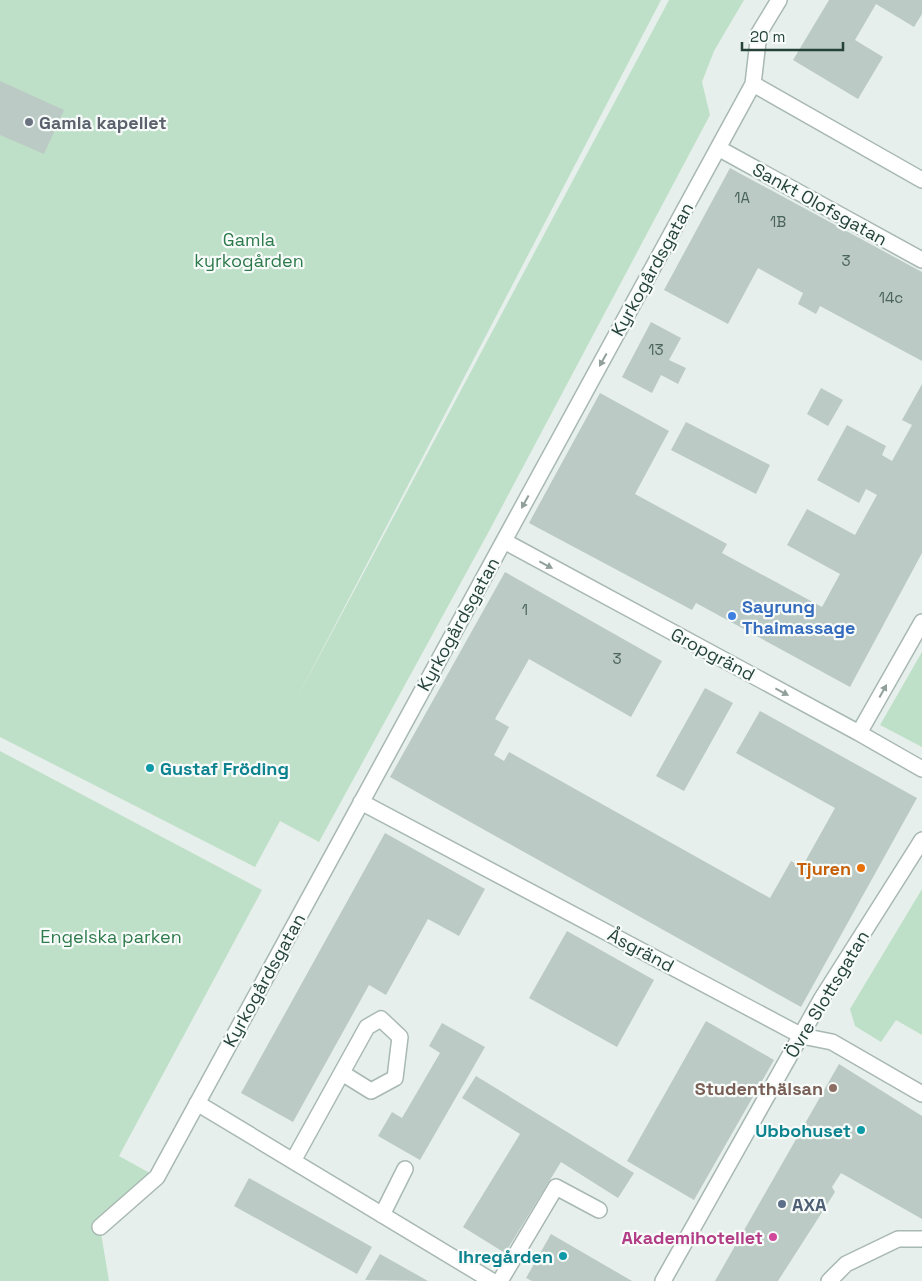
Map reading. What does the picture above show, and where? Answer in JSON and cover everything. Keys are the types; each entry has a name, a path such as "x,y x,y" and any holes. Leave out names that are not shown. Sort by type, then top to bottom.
{"street":[{"name":"Kyrkogårdsgatan","path":"100,1227 157,1177 753,84 760,32 779,0"},
{"path":"753,84 922,180"},
{"name":"Sankt Olofsgatan","path":"718,148 922,260"},
{"name":"Gropgränd","path":"504,542 859,733 922,769"},
{"path":"859,733 922,622"},
{"name":"Åsgränd","path":"361,802 802,1036 832,1042 922,1094"},
{"name":"Övre Slottsgatan","path":"663,1281 822,998 922,840"},
{"path":"293,1161 367,1027 382,1019 400,1037 395,1078 370,1091 342,1073"},
{"path":"197,1103 492,1281"},
{"path":"382,1215 405,1169"},
{"path":"500,1281 556,1187 599,1210"},
{"path":"829,1281 846,1264 898,1239 922,1239"}],"green space":[{"name":"Gamla kyrkogården","path":"0,0 661,0 297,698 669,0 744,0 714,51 702,82 710,115 488,533 319,842 280,821 255,867 0,737"},
{"path":"922,652 922,747 880,725"},
{"name":"Engelska parken","path":"0,751 262,890 119,1156 157,1177 100,1227 109,1281 0,1281"},
{"path":"922,889 922,1035 896,1020 881,1042 855,1026 850,1009"}],"building":[{"path":"829,0 922,0 922,14 914,27 876,4 855,40 883,57 858,99 793,60"},
{"name":"Gamla kapellet","path":"0,81 64,110 44,154 0,135"},
{"path":"730,168 922,272 922,361 820,306 816,314 798,304 803,293 758,268 728,324 664,290"},
{"path":"651,322 681,338 669,360 686,368 678,384 661,375 652,393 622,377"},
{"path":"922,384 922,553 850,687 696,603 692,610 529,523 600,393 669,431 635,494 727,544 722,553 822,607 840,574 787,545 807,509 855,535 877,495 866,489 859,503 817,480 847,425 886,446 882,455 892,461 912,425 902,420"},
{"path":"821,388 843,400 828,426 807,414"},
{"path":"686,422 770,465 756,494 671,450"},
{"path":"505,572 662,661 631,717 529,659 495,719 509,727 494,755 504,761 509,752 770,898 791,861 802,867 835,808 736,753 760,711 917,798 801,1007 390,777"},
{"path":"705,688 733,703 684,791 656,776"},
{"path":"385,833 485,889 459,936 428,919 386,995 369,985 293,1122 241,1093"},
{"path":"567,931 654,980 617,1047 529,998"},
{"path":"706,1021 774,1060 694,1200 627,1161"},
{"path":"442,1023 485,1047 420,1160 378,1136 392,1112 402,1118 440,1053 429,1046"},
{"path":"839,1064 922,1116 922,1219 841,1173 832,1187 835,1192 778,1281 715,1281"},
{"path":"476,1076 634,1173 618,1198 561,1162 505,1253 463,1227 520,1134 462,1098"},
{"path":"249,1178 372,1247 357,1274 234,1206"},
{"name":"Ihregården","path":"551,1234 632,1281 532,1281 526,1278"},
{"path":"380,1254 428,1281 365,1280"}],"place":[{"name":"Gamla kapellet","path":"29,122"},
{"name":"Sayrung Thaimassage","path":"732,616"},
{"name":"Gustaf Fröding","path":"150,768"},
{"name":"Tjuren","path":"861,868"},
{"name":"Studenthälsan","path":"833,1088"},
{"name":"Ubbohuset","path":"861,1130"},
{"name":"AXA","path":"782,1204"},
{"name":"Akademihotellet","path":"773,1237"},
{"name":"Ihregården","path":"563,1256"}]}
